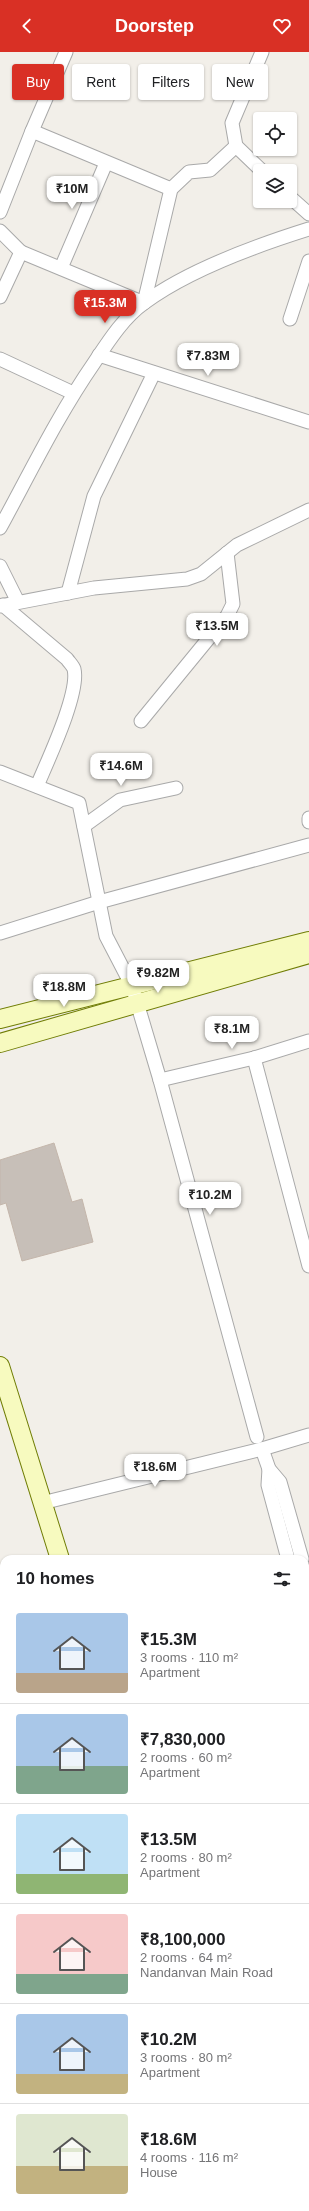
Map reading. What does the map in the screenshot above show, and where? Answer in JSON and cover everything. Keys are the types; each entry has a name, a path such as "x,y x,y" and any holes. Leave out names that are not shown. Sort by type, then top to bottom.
{"main road":[{"path":"0,1019 309,941"},
{"path":"0,1043 309,954"},
{"path":"0,1366 59,1555"}],"street":[{"path":"0,212 32,131 66,52"},
{"path":"255,164 236,146 232,123 262,52"},
{"path":"32,131 171,189"},
{"path":"144,303 171,189 189,172 210,170 236,146"},
{"path":"61,268 106,162"},
{"path":"297,203 309,214"},
{"path":"0,528 73,393 113,335 144,303 189,277 270,242 309,229"},
{"path":"0,231 21,252 144,303"},
{"path":"0,297 21,252"},
{"path":"290,319 309,261"},
{"path":"99,355 309,422"},
{"path":"0,359 73,393"},
{"path":"68,593 94,496 154,373"},
{"path":"1,606 94,588 187,579 201,574 227,553 258,534 309,510"},
{"path":"141,721 227,616 233,604 227,553"},
{"path":"0,566 18,602"},
{"path":"1,606 67,659 74,668 74,684 63,724 37,786"},
{"path":"0,772 79,803 106,936 132,986 160,1080 260,1443 269,1469 280,1482 301,1555"},
{"path":"84,826 120,800 176,788"},
{"path":"0,933 99,902 309,845"},
{"path":"160,1080 254,1058 309,1041"},
{"path":"254,1058 309,1266"},
{"path":"42,1503 260,1443 309,1435"},
{"path":"269,1469 268,1485 287,1555"}],"building":[{"path":"54,1143 72,1202 82,1199 93,1242 22,1261 6,1203 0,1205 0,1160"}]}
